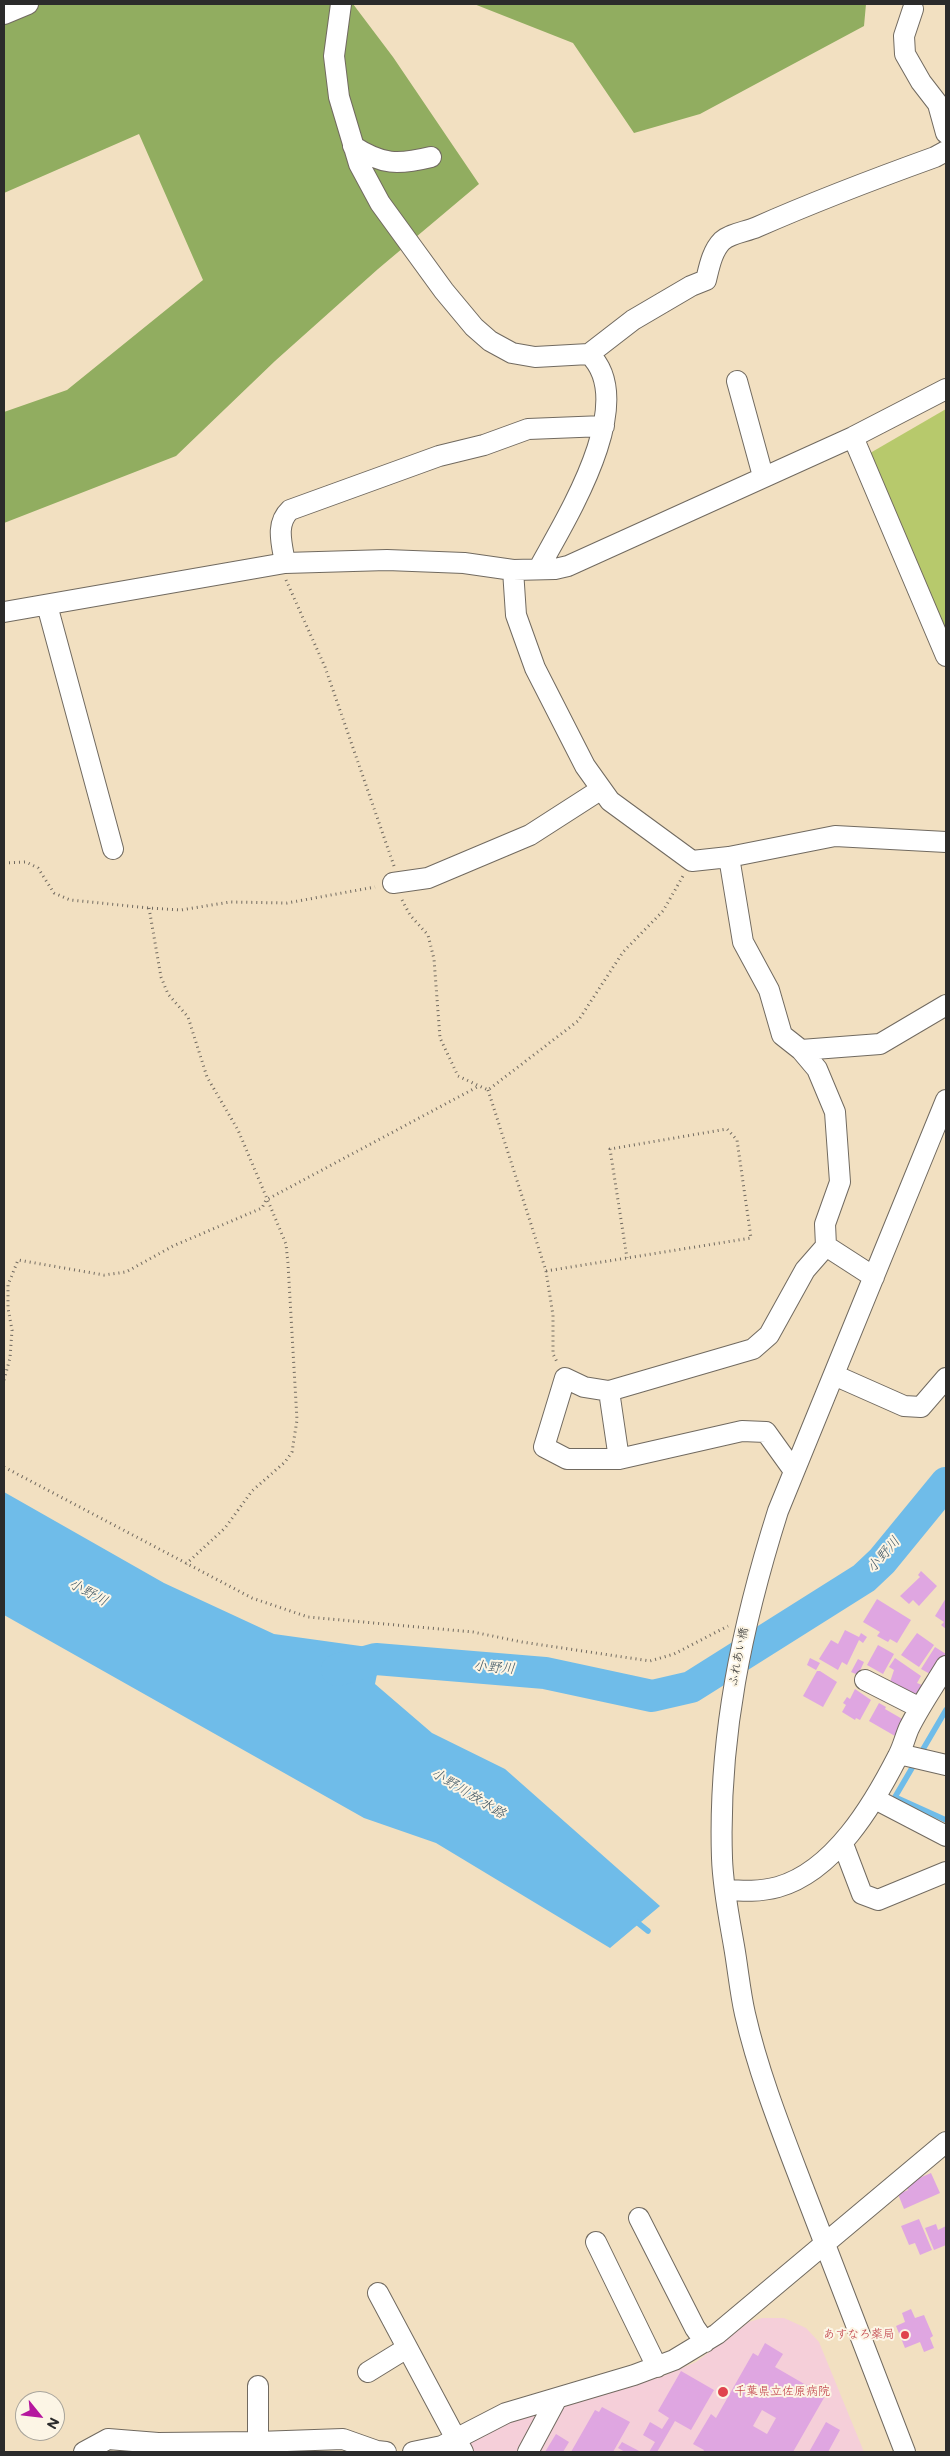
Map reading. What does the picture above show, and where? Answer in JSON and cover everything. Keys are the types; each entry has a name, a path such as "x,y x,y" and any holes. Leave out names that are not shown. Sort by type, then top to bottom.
{"street":[{"path":"4,14 28,4"},
{"path":"341,4 334,56 339,97 352,146 359,164 380,203 444,290 474,327 490,341 512,353 535,357 589,354 634,320 691,286 706,280 717,249 722,241 734,234 750,230 837,192 935,157 946,151"},
{"path":"913,9 904,36 905,54 921,82 942,101 946,133"},
{"path":"352,146 371,158 386,162 406,163 431,158"},
{"path":"539,568 587,476 604,426 607,388 598,362 589,354"},
{"path":"737,381 763,476"},
{"path":"4,612 284,563 397,561 464,563 513,570 568,566 763,476 853,437 946,389"},
{"path":"284,563 280,524 282,517 290,510 438,456 484,445 528,429 604,426"},
{"path":"853,437 946,656"},
{"path":"513,570 516,615 535,668 585,766 600,790 610,801 692,861 729,857 836,836 946,842"},
{"path":"48,605 113,849"},
{"path":"393,883 428,878 530,835 600,790"},
{"path":"729,857 743,942 769,990 782,1035 801,1050 817,1069 835,1112 840,1182 825,1224 826,1246 805,1270 769,1335 753,1349 609,1391 584,1387 564,1378 544,1447 567,1460 619,1459 742,1431 766,1432 794,1471"},
{"path":"801,1050 880,1044 946,1005"},
{"name":"ふれあい橋","path":"905,2452 824,2243 758,2062 745,2013 725,1890 722,1853 724,1772 732,1697 746,1617 775,1520 946,1100"},
{"path":"826,1246 874,1277"},
{"path":"834,1375 904,1406 921,1408 946,1378"},
{"path":"609,1391 619,1459"},
{"path":"725,1890 754,1892 778,1887 799,1878 843,1844 874,1799 900,1754 908,1730 920,1708 943,1676"},
{"path":"865,1680 920,1708"},
{"path":"900,1754 946,1765"},
{"path":"874,1799 946,1836"},
{"path":"843,1844 862,1894 878,1900 946,1872"},
{"path":"414,2452 442,2446 459,2446 506,2413 674,2360 705,2342 946,2142"},
{"path":"639,2218 705,2342"},
{"path":"596,2242 657,2366"},
{"path":"378,2293 459,2446"},
{"path":"368,2372 407,2348"},
{"path":"258,2386 258,2442"},
{"path":"528,2452 558,2398"},
{"path":"84,2452 108,2439 158,2443 258,2442 343,2438 377,2451 386,2452"}],"path":[{"path":"4,863 26,862 38,868 54,892 70,900 181,910 230,902 286,903 393,883"},
{"path":"148,908 161,977 168,994 188,1017 207,1077 238,1130 286,1244 288,1264 296,1436 292,1452 284,1462 252,1491 225,1528 186,1564"},
{"path":"4,1380 10,1358 12,1330 8,1308 8,1285 18,1260 104,1275 126,1272 173,1246 262,1208 266,1200 479,1086"},
{"path":"488,1090 546,1271 552,1315 553,1354 564,1378"},
{"path":"546,1271 627,1258 751,1238 737,1140 726,1129 610,1150 627,1258"},
{"path":"4,1467 252,1598 308,1617 472,1632 632,1660 650,1661 674,1654 746,1617"}],"shaded area":[{"name":"千葉県立佐原病院","path":"762,2318 784,2318 806,2328 819,2342 864,2452 469,2452 466,2446 507,2420 661,2377 696,2362 749,2322"}],"green space":[{"path":"4,4 353,4 393,57 479,184 378,269 275,361 176,456 4,523 4,412 67,390 203,280 139,134 4,193"},
{"path":"474,4 866,4 864,26 700,114 634,133 573,43"},
{"path":"946,409 946,645 865,456"}],"water":[{"path":"4,1492 164,1583 274,1634 382,1649 375,1684 432,1733 505,1769 660,1906 610,1948 436,1843 364,1818 4,1615"}],"building":[{"path":"921,1571 937,1586 919,1606 913,1600 909,1604 900,1596 920,1577 918,1575"},
{"path":"946,1598 946,1629 941,1625 944,1622 935,1616"},
{"path":"877,1599 911,1620 897,1643 890,1639 888,1642 877,1636 880,1632 863,1622"},
{"path":"845,1630 859,1637 861,1633 867,1637 863,1643 859,1640 847,1665 842,1662 838,1670 819,1659 831,1640 838,1644"},
{"path":"917,1633 934,1645 919,1667 901,1655"},
{"path":"878,1645 894,1654 883,1674 867,1665"},
{"path":"935,1647 946,1654 932,1675 921,1669"},
{"path":"810,1658 820,1663 816,1670 807,1665"},
{"path":"895,1658 921,1676 917,1683 922,1685 914,1700 889,1685 894,1670 889,1667"},
{"path":"858,1659 864,1662 858,1675 851,1672"},
{"path":"817,1671 837,1682 823,1707 803,1696"},
{"path":"855,1689 871,1700 860,1720 856,1718 855,1720 842,1712 846,1705 843,1703 847,1697 850,1699"},
{"path":"879,1703 886,1707 885,1709 904,1720 895,1736 869,1721"},
{"path":"931,2173 940,2193 904,2209 898,2194 908,2190 905,2184"},
{"path":"919,2219 932,2250 920,2255 915,2243 909,2245 901,2226"},
{"path":"936,2224 938,2230 946,2226 946,2245 934,2250 925,2228"},
{"path":"911,2309 915,2318 924,2315 933,2336 930,2338 934,2348 924,2352 920,2342 905,2348 896,2326 905,2322 902,2313"},
{"path":"765,2343 783,2354 775,2367 825,2396 793,2452 703,2452 704,2450 693,2444 711,2414 716,2418 753,2353 758,2356","holes":["762,2410 776,2418 767,2434 753,2426"]},
{"path":"681,2371 714,2390 691,2430 675,2421 657,2452 649,2452 655,2442 643,2435 650,2422 662,2429 669,2418 658,2411"},
{"path":"602,2407 630,2422 613,2452 571,2452 595,2410 599,2412"},
{"path":"826,2422 840,2430 828,2452 809,2452"},
{"path":"556,2434 569,2442 563,2452 545,2452"},
{"path":"622,2442 641,2452 625,2452 618,2448"}],"waterway":[{"name":"小野川","path":"337,1670 376,1659 545,1673 652,1696 691,1687 864,1578 882,1561 946,1483"},
{"path":"946,1710 895,1797 946,1820"},
{"name":"小野川放水路","path":"633,1919 648,1931"}],"place":[{"name":"あすなろ薬局","path":"905,2335"},
{"name":"千葉県立佐原病院","path":"723,2392"}]}
